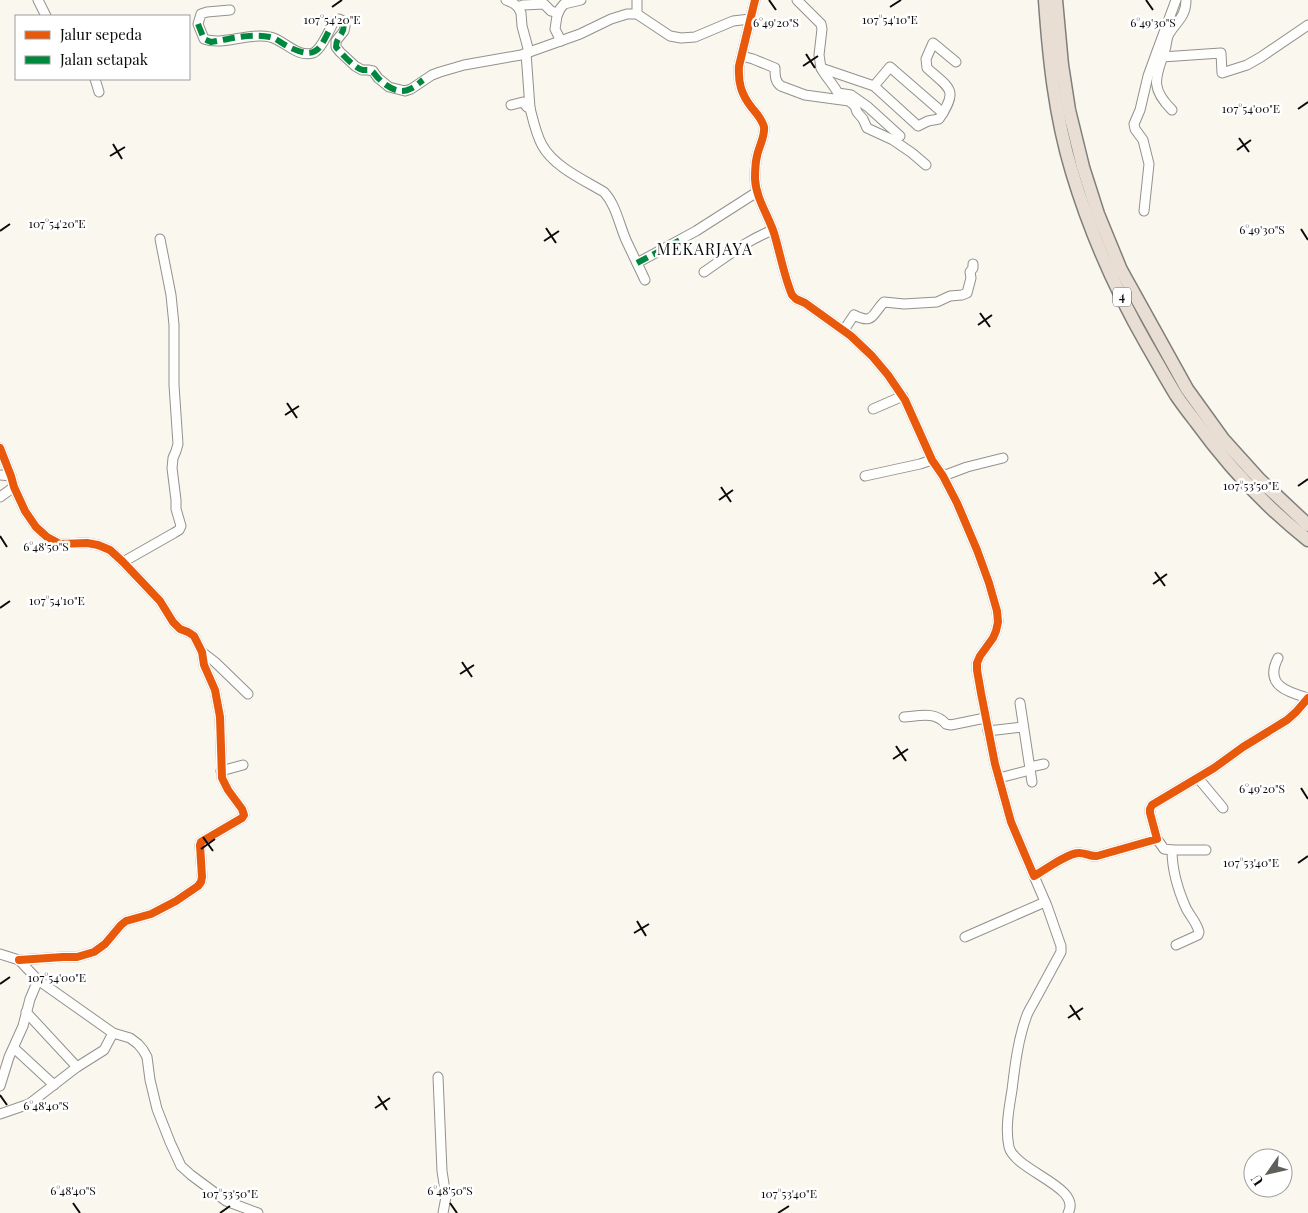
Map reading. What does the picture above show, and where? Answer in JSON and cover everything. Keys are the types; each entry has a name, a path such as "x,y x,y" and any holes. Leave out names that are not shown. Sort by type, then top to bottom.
{"highway":[{"name":"4","path":"1045,0 1058,114 1072,172 1088,221 1111,276 1176,396 1213,446 1250,488 1308,540"},
{"name":"4","path":"1056,0 1062,65 1069,110 1083,167 1098,214 1121,270 1187,389 1223,439 1260,480 1308,525"}],"street":[{"path":"38,0 46,15"},
{"path":"506,0 518,7 521,13 527,53 530,108 542,145 557,163 608,196 625,239 645,280"},
{"path":"561,40 555,29 558,14 564,4 581,0"},
{"path":"637,0 637,14"},
{"path":"755,0 738,76 740,90 761,118 764,127 764,135 757,156 755,181 773,230 792,295 844,330 888,374 902,396 932,460 943,476 956,503 977,550 997,611 998,622 996,631 977,663 985,718 1011,822 1045,902 1061,946 1061,952 1027,1014 1018,1047 1010,1104 1009,1147 1012,1155 1020,1162 1062,1189 1069,1202 1070,1210 1068,1213"},
{"path":"797,0 821,24 821,68 838,93 851,95 868,107 900,136"},
{"path":"1144,211 1149,164 1143,140 1134,124 1140,110 1153,62 1176,0"},
{"path":"1172,110 1163,101 1157,90 1156,78 1166,49 1167,37 1180,22 1186,0"},
{"path":"518,7 544,4 551,11 558,14"},
{"path":"230,10 201,14 193,24 204,39 211,42 261,36 272,37 304,54 311,54 318,50 334,21 339,19 343,21 345,26 344,31 336,41 336,47 340,52 355,66 362,70 373,72 389,87 405,91 440,72 464,65 527,53 580,34 611,18 627,14 637,14 670,36 681,38 695,36 733,21 750,19"},
{"path":"1162,57 1221,53 1222,73 1247,65 1308,25"},
{"path":"821,68 874,86 918,126 928,121 939,119 948,105 951,93 927,68 926,59 934,43 956,62"},
{"path":"742,56 775,68 775,78 781,86 805,95 843,100 852,104 867,128 894,140 926,165"},
{"path":"874,86 890,68 943,113"},
{"path":"95,80 98,92"},
{"path":"511,106 523,102 526,107 530,108"},
{"path":"637,263 690,235 758,192"},
{"path":"704,272 738,248 773,230"},
{"path":"123,562 179,530 181,526 176,509 172,468 178,444 174,385 174,325 171,295 160,239"},
{"path":"844,330 854,315 862,319 871,319 884,302 904,304 937,302 950,296 962,295 967,292 973,264"},
{"path":"873,409 902,396"},
{"path":"0,448 14,487 25,511 36,527 47,537 60,544 87,543 110,550 160,601 172,622 180,629 194,636 202,652 204,665 215,690 220,717 222,778 244,815 200,845 202,877 198,886 176,901 151,914 126,921 105,944 94,952 77,957 63,956 19,960 0,954"},
{"path":"943,476 967,467 1003,458"},
{"path":"865,476 932,460"},
{"path":"0,475 11,476"},
{"path":"0,498 14,487"},
{"path":"202,652 248,694"},
{"path":"1206,850 1164,849 1157,839 1150,809 1152,805 1214,768 1243,747 1287,720 1308,698 1288,692 1276,682 1274,674 1278,658"},
{"path":"1020,703 1032,782"},
{"path":"904,717 934,715 941,718 946,724 951,725 985,718"},
{"path":"988,731 1023,727"},
{"path":"221,771 243,764"},
{"path":"999,778 1044,764"},
{"path":"1198,778 1223,808"},
{"path":"1034,876 1070,855 1080,853 1093,857 1157,839"},
{"path":"1172,850 1176,881 1187,910 1198,927 1199,932 1198,935 1176,945"},
{"path":"965,937 1045,902"},
{"path":"19,960 38,980 113,1033 130,1038 138,1044 147,1057 150,1080 158,1109 181,1166 226,1201 258,1213"},
{"path":"0,1086 38,980"},
{"path":"26,1012 77,1067"},
{"path":"0,1114 29,1104 77,1067 95,1057 104,1050 113,1033"},
{"path":"14,1048 54,1085"},
{"path":"438,1077 442,1171 446,1197 443,1213"}],"marked path":[{"path":"198,24 204,39 211,42 240,37 263,36 276,39 287,46 306,53 318,49 334,21 339,19 343,21 344,29 336,43 336,47 359,69 370,70 385,84 393,89 402,91 410,89 423,80"},
{"path":"637,263 684,238"}],"cycle path":[{"path":"755,0 739,72 743,93 748,103 761,119 764,127 764,134 755,165 755,179 760,200 774,233 792,295 851,336 888,375 905,400 932,460 957,503 977,550 989,583 998,622 993,638 977,663 981,693 995,764 1011,822 1034,876 1073,854 1080,853 1097,856 1157,839 1150,813 1152,805 1214,768 1243,747 1287,720 1308,698"},
{"path":"0,448 14,487 25,511 36,527 47,537 60,544 87,543 110,550 160,601 173,622 180,629 194,636 202,652 204,665 215,690 220,717 222,778 244,815 201,842 201,882 176,901 151,914 126,921 105,944 94,952 77,957 19,960"}],"district":[{"name":"MEKARJAYA","path":"705,249"}]}
